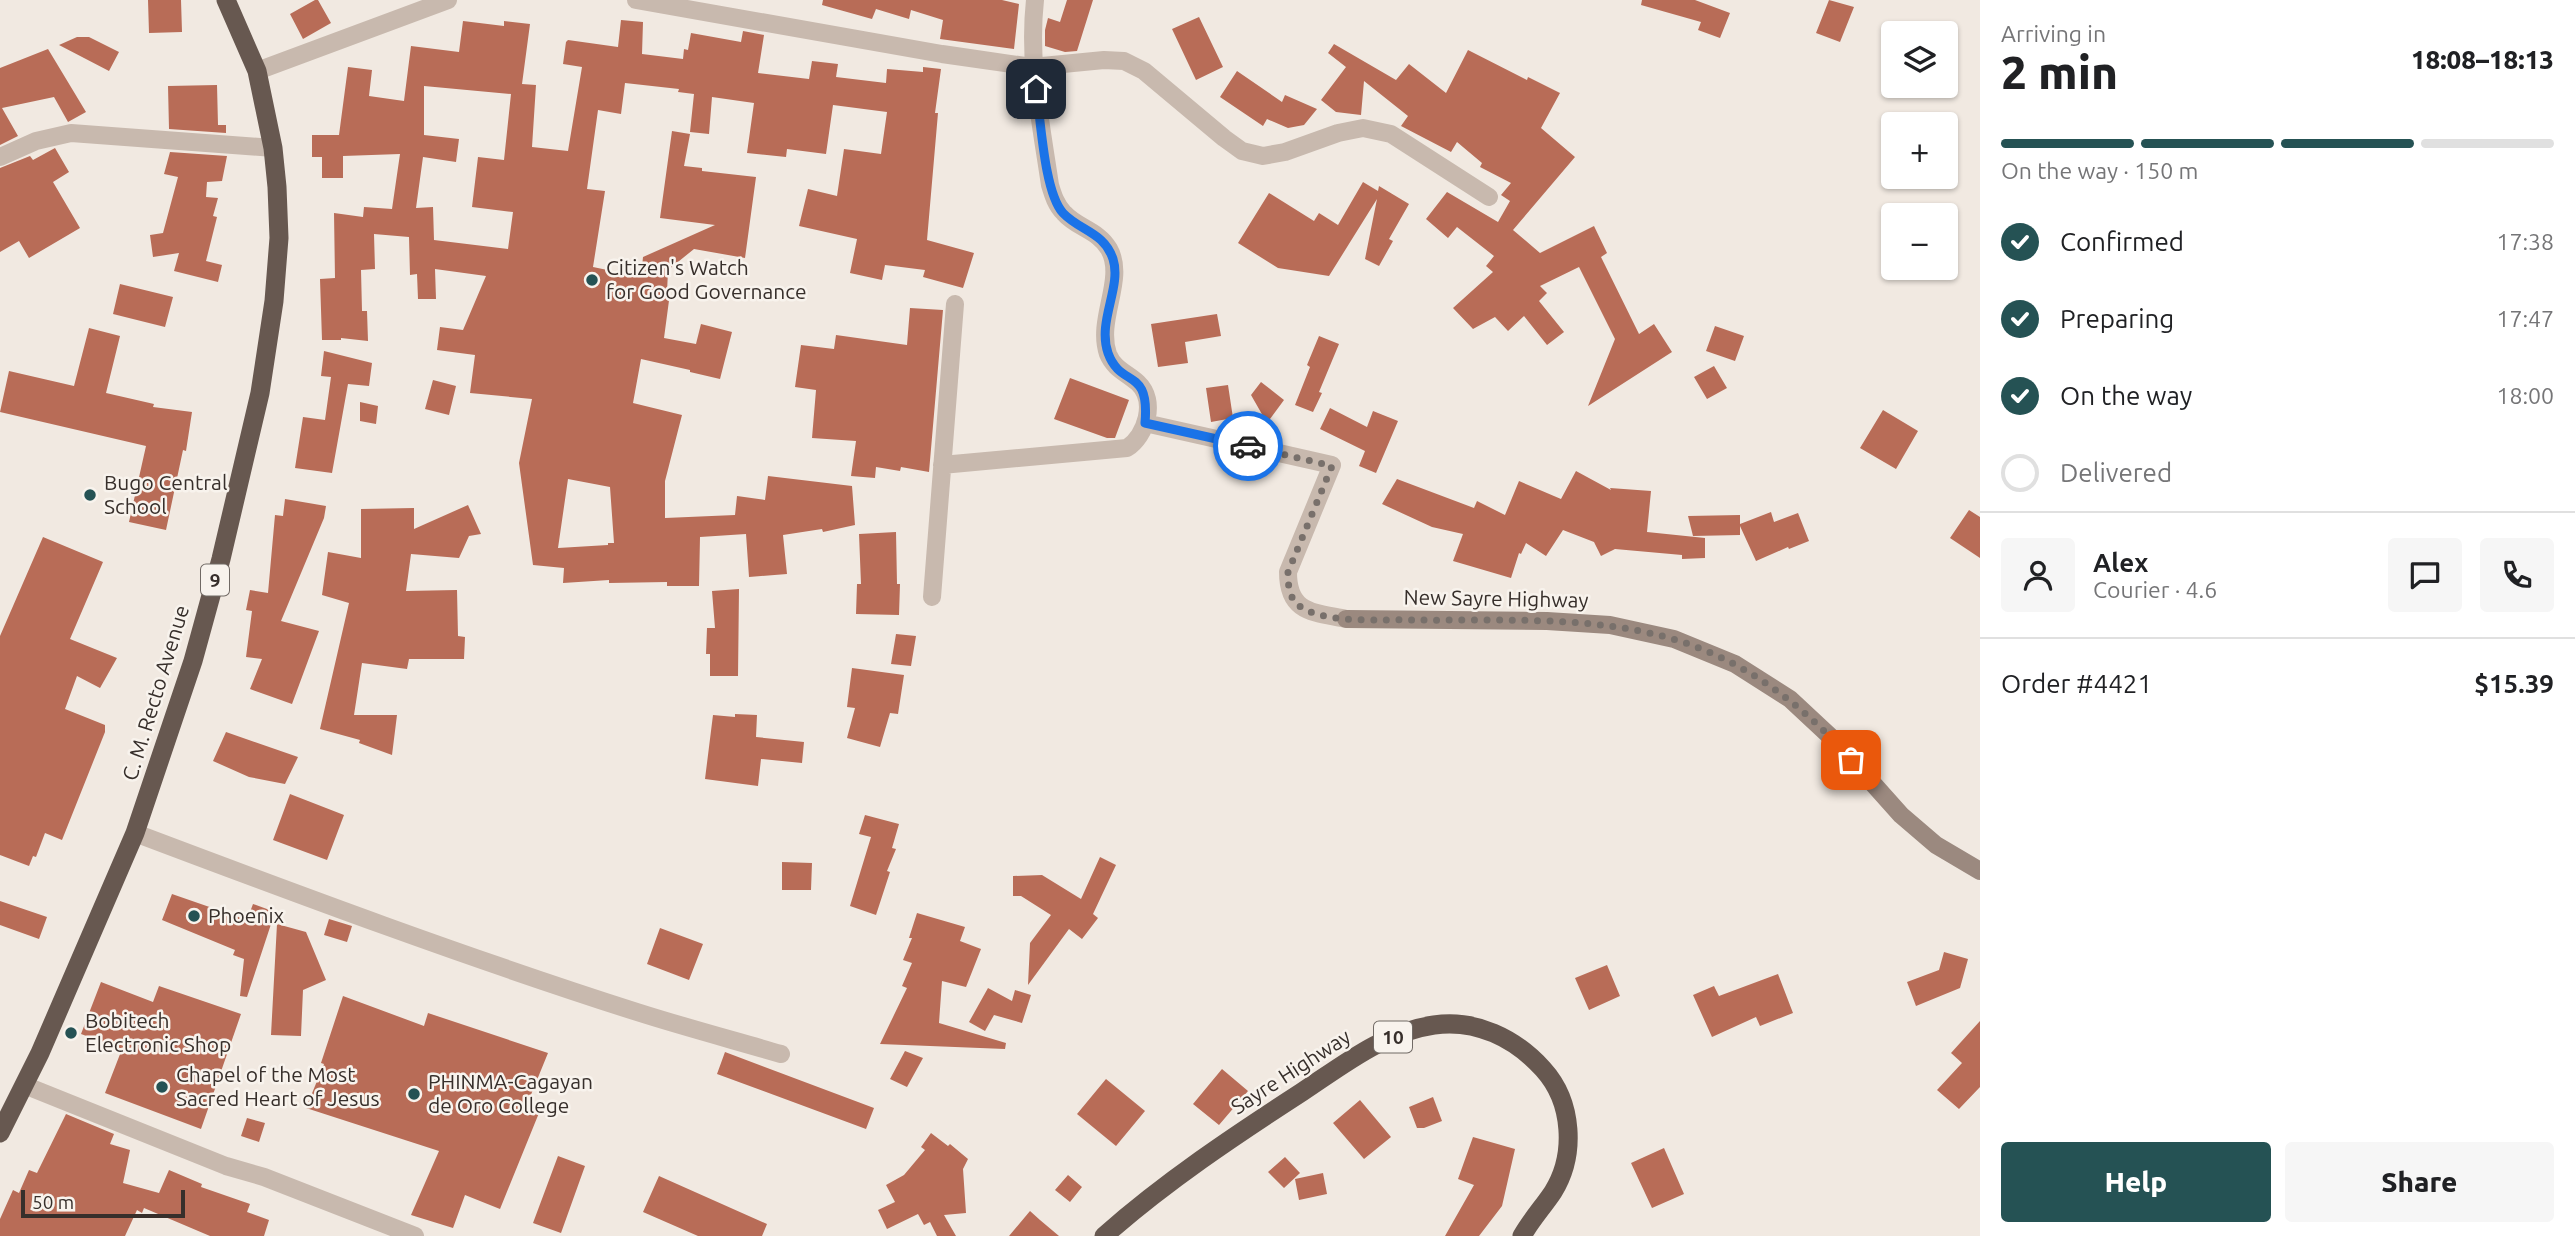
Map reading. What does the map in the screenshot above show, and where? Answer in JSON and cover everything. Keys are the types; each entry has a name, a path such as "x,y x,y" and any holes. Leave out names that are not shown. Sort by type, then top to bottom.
{"highway":[{"name":"C. M. Recto Avenue","path":"0,1133 24,1085 135,833 193,661 221,559 246,443 260,393 274,301 279,238 273,148 257,71 226,0"},
{"name":"Sayre Highway","path":"1104,1236 1228,1141 1362,1053 1406,1031 1437,1024 1477,1027 1507,1039 1531,1056 1547,1074 1562,1101 1569,1153 1553,1192 1522,1236"}],"main road":[{"name":"New Sayre Highway","path":"1346,619 1548,621 1610,625 1674,639 1735,664 1790,699 1834,740 1901,816 1936,845 1980,871"}],"street":[{"path":"257,71 448,0"},
{"path":"636,0 942,54 1032,67 1104,60 1124,61 1144,71 1242,151 1263,156 1285,152 1339,133 1363,128 1391,134 1489,197"},
{"path":"942,465 1127,448 1135,443 1145,423 1146,394 1139,384 1116,367 1108,353 1105,332 1114,262 1110,250 1100,237 1064,214 1049,185 1032,67 1031,41 1035,0"},
{"path":"0,157 36,141 71,133 273,148"},
{"path":"932,597 955,304"},
{"path":"1145,423 1332,466 1288,572 1288,589 1295,602 1303,609 1346,619"},
{"path":"135,833 459,952 639,1013 781,1054"},
{"path":"24,1085 226,1166 264,1177 415,1236"}],"building":[{"path":"148,0 181,0 182,32 149,33"},
{"path":"318,0 331,23 303,39 290,14"},
{"path":"823,0 1002,0 1019,4 1014,49 940,39 943,20 911,10 909,19 876,9 872,19 822,5"},
{"path":"1067,0 1093,0 1077,51 1065,52 1045,46 1045,30 1048,18 1060,22"},
{"path":"1642,0 1695,0 1730,13 1720,38 1698,30 1701,22 1641,5"},
{"path":"1829,0 1854,7 1840,42 1816,33"},
{"path":"1199,17 1223,67 1196,80 1172,29"},
{"path":"621,20 643,22 642,54 683,59 684,49 688,50 691,33 741,42 743,31 764,35 758,73 809,79 812,61 838,64 836,77 886,83 887,69 923,72 923,67 941,69 935,113 938,113 927,240 974,253 963,288 923,277 925,270 885,265 882,280 850,273 857,239 799,226 808,189 837,196 844,149 881,154 887,112 833,105 826,154 787,149 786,157 747,153 754,103 712,97 709,134 690,132 694,94 678,92 679,89 625,83 621,114 598,110 587,189 605,191 593,267 641,277 643,257 715,225 660,218 672,131 690,134 684,166 702,168 702,171 756,177 745,258 694,249 668,270 667,293 670,293 664,338 696,344 701,324 732,332 720,379 641,359 633,403 682,415 665,481 665,518 735,515 737,496 765,500 768,476 852,486 855,525 823,532 822,529 783,535 787,574 749,577 746,534 700,537 699,586 667,586 667,582 609,583 609,580 563,583 564,568 533,565 519,463 532,399 470,393 475,355 437,350 440,327 463,330 486,276 435,269 436,299 418,299 417,274 410,275 409,237 374,234 375,269 361,270 362,311 367,311 368,341 341,338 322,340 320,279 335,278 334,213 363,217 364,207 392,209 400,154 343,156 343,178 322,178 322,157 312,157 312,135 339,135 348,67 372,70 369,96 404,101 411,46 459,52 463,21 504,26 504,21 530,24 522,84 536,85 532,147 568,151 582,67 563,64 566,42 568,40 618,47","holes":["424,86 511,94 504,160 478,157 472,207 513,212 508,249 434,240 433,207 416,208 423,157 456,162 459,139 424,135","568,479 610,487 614,543 558,548"]},
{"path":"77,37 89,37 119,52 109,71 59,45"},
{"path":"1334,44 1396,80 1409,64 1446,93 1468,50 1527,80 1528,77 1560,93 1541,128 1575,157 1513,230 1540,253 1594,226 1607,253 1601,257 1639,334 1654,324 1672,352 1588,406 1615,339 1579,267 1540,286 1547,293 1539,301 1564,332 1547,345 1524,316 1508,331 1495,317 1473,329 1453,308 1493,272 1486,266 1494,256 1457,227 1448,238 1426,219 1447,192 1498,222 1510,201 1501,195 1511,183 1480,167 1482,163 1457,142 1451,152 1401,126 1408,116 1364,81 1361,115 1336,112 1321,100 1346,67 1328,53"},
{"path":"48,49 86,112 68,122 54,97 2,108 18,136 0,145 0,68"},
{"path":"1237,71 1282,102 1285,95 1317,109 1304,125 1288,128 1267,119 1263,126 1220,97"},
{"path":"217,85 218,125 226,125 226,133 169,129 168,86"},
{"path":"55,148 69,172 53,182 80,228 29,258 19,241 0,252 0,168 30,156 33,160"},
{"path":"170,152 227,156 222,181 207,182 206,197 218,198 213,216 217,217 206,261 222,265 218,282 174,271 179,253 153,257 150,235 163,233 178,177 164,174"},
{"path":"1363,182 1378,191 1379,186 1409,204 1389,239 1393,241 1379,266 1365,259 1377,199 1329,276 1278,268 1238,243 1269,193 1314,221 1319,213 1338,225"},
{"path":"120,284 173,297 165,327 113,314"},
{"path":"910,308 943,310 929,472 901,467 900,471 876,467 875,478 851,476 856,441 812,438 816,390 795,387 801,345 834,349 836,335 907,345"},
{"path":"1217,314 1221,336 1185,342 1188,363 1158,367 1151,324"},
{"path":"1715,326 1744,336 1735,361 1706,351"},
{"path":"89,328 120,336 106,393 154,404 153,407 192,412 186,451 183,450 166,530 129,522 146,446 0,412 9,371 74,386"},
{"path":"1319,336 1339,344 1313,412 1295,405"},
{"path":"324,351 372,363 369,386 348,384 332,473 295,468 303,417 325,420 331,377 321,376"},
{"path":"1714,366 1727,388 1707,399 1694,377"},
{"path":"1070,378 1129,400 1115,438 1107,438 1054,419"},
{"path":"433,380 456,386 449,415 425,409"},
{"path":"1261,382 1284,400 1267,423 1251,395"},
{"path":"1228,385 1233,418 1211,422 1206,388"},
{"path":"360,402 378,406 376,424 360,421"},
{"path":"1330,408 1367,427 1373,411 1398,421 1376,473 1359,466 1365,451 1320,429"},
{"path":"1883,410 1918,431 1896,469 1860,448"},
{"path":"1576,471 1611,490 1610,488 1651,491 1647,532 1705,538 1705,558 1682,559 1682,555 1615,549 1601,556 1594,542 1563,530 1546,556 1526,543 1521,554 1519,553 1511,578 1453,561 1463,534 1432,527 1382,504 1397,479 1474,508 1477,501 1505,515 1519,481 1561,499"},
{"path":"285,499 326,506 324,518 281,621 319,631 292,704 250,689 262,659 246,657 252,611 246,610 250,590 268,593 275,515 283,516"},
{"path":"468,505 481,534 469,536 459,558 411,554 406,591 457,590 458,636 465,637 464,659 409,659 407,669 362,663 354,715 397,715 392,755 359,743 360,740 320,729 349,603 322,595 328,552 361,558 361,509 414,508 414,529"},
{"path":"1969,510 1980,517 1980,558 1950,538"},
{"path":"1771,512 1774,522 1798,513 1809,541 1756,561 1740,526 1740,535 1693,536 1688,516 1740,515 1740,524"},
{"path":"896,532 897,584 900,584 899,615 856,614 857,584 861,584 859,534"},
{"path":"43,537 103,562 70,639 117,658 100,688 77,676 65,709 105,725 105,732 62,840 45,833 36,857 33,856 29,866 0,855 0,636"},
{"path":"739,589 738,676 710,676 710,654 706,654 707,628 715,628 712,591"},
{"path":"896,634 916,636 911,666 891,664"},
{"path":"852,668 904,675 898,714 890,713 880,747 847,738 855,708 847,707"},
{"path":"735,714 757,715 756,737 804,742 802,763 761,759 758,786 705,779 713,715 735,717"},
{"path":"226,732 298,757 285,784 249,777 213,761"},
{"path":"290,794 344,815 327,860 273,840"},
{"path":"865,815 899,824 892,848 896,849 887,871 890,872 876,915 850,906 871,837 859,834"},
{"path":"1100,857 1116,865 1093,914 1098,918 1082,939 1069,929 1028,985 1030,943 1051,915 1021,896 1013,896 1013,876 1042,875 1081,899"},
{"path":"782,862 812,863 811,890 782,890"},
{"path":"172,894 247,920 253,904 275,912 247,997 240,996 244,959 233,955 235,950 162,920"},
{"path":"0,901 47,917 39,939 0,925"},
{"path":"917,913 965,927 960,941 981,949 966,987 942,981 939,1023 1006,1043 1005,1049 880,1044 907,988 902,986 912,963 903,960 912,938 909,938"},
{"path":"329,919 352,926 347,942 324,935"},
{"path":"277,924 306,932 326,980 303,990 301,1036 271,1035"},
{"path":"660,928 703,944 689,980 647,964"},
{"path":"1944,952 1968,959 1960,988 1916,1006 1907,982 1939,970"},
{"path":"1607,965 1620,996 1589,1010 1575,978"},
{"path":"1778,974 1793,1013 1760,1026 1756,1017 1712,1037 1693,995 1714,986 1719,996"},
{"path":"101,982 153,1002 159,986 241,1014 201,1129 105,1093 122,1049 81,1034"},
{"path":"988,988 1012,1001 1015,990 1031,995 1022,1023 994,1015 985,1031 969,1022"},
{"path":"343,996 424,1026 428,1013 548,1053 528,1102 541,1108 500,1209 465,1195 453,1228 411,1215 439,1151 306,1108 324,1064 321,1063"},
{"path":"1980,1021 1980,1087 1959,1109 1937,1090 1962,1063 1951,1053"},
{"path":"905,1051 923,1058 907,1087 890,1079"},
{"path":"725,1052 874,1108 866,1129 717,1074"},
{"path":"1222,1069 1248,1091 1219,1125 1193,1104"},
{"path":"1106,1079 1145,1111 1116,1146 1077,1114"},
{"path":"1433,1097 1442,1121 1417,1128 1409,1107"},
{"path":"1360,1100 1391,1137 1364,1159 1333,1123"},
{"path":"66,1114 114,1134 110,1144 130,1150 123,1183 159,1193 169,1170 202,1184 201,1187 250,1204 247,1212 269,1220 264,1236 210,1236 144,1208 142,1213 137,1210 125,1236 0,1236 0,1219 13,1190 19,1193 29,1170 37,1173"},
{"path":"247,1118 265,1123 259,1142 241,1136"},
{"path":"931,1133 968,1159 963,1169 966,1213 944,1215 956,1236 937,1236 930,1222 924,1225 918,1214 887,1229 878,1210 895,1202 886,1185 904,1175 925,1150 921,1147"},
{"path":"1473,1137 1515,1149 1502,1206 1479,1236 1445,1236 1474,1185 1458,1179"},
{"path":"1664,1148 1684,1194 1652,1208 1631,1163"},
{"path":"558,1156 585,1166 561,1233 533,1223"},
{"path":"1285,1157 1300,1173 1284,1188 1268,1172"},
{"path":"1323,1173 1327,1194 1299,1200 1295,1179"},
{"path":"1068,1175 1082,1187 1070,1202 1055,1190"},
{"path":"659,1176 767,1224 762,1236 698,1236 643,1212"},
{"path":"1030,1211 1040,1220 1059,1236 1009,1236"}],"way so far":[{"path":"1248,446 1332,466 1288,572 1288,589 1295,602 1303,609 1346,619 1548,621 1610,625 1674,639 1735,664 1790,699 1834,740 1851,760"}],"place":[{"name":"Citizen's Watch for Good Governance","path":"592,280"},
{"name":"Bugo Central School","path":"90,495"},
{"name":"Phoenix","path":"194,916"},
{"name":"Bobitech Electronic Shop","path":"71,1033"},
{"name":"Chapel of the Most Sacred Heart of Jesus","path":"162,1087"},
{"name":"PHINMA-Cagayan de Oro College","path":"414,1094"}],"route":[{"path":"1036,89 1049,185 1056,203 1064,214 1100,237 1110,250 1114,262 1105,332 1108,353 1116,367 1139,384 1146,394 1145,423 1248,446"}]}
